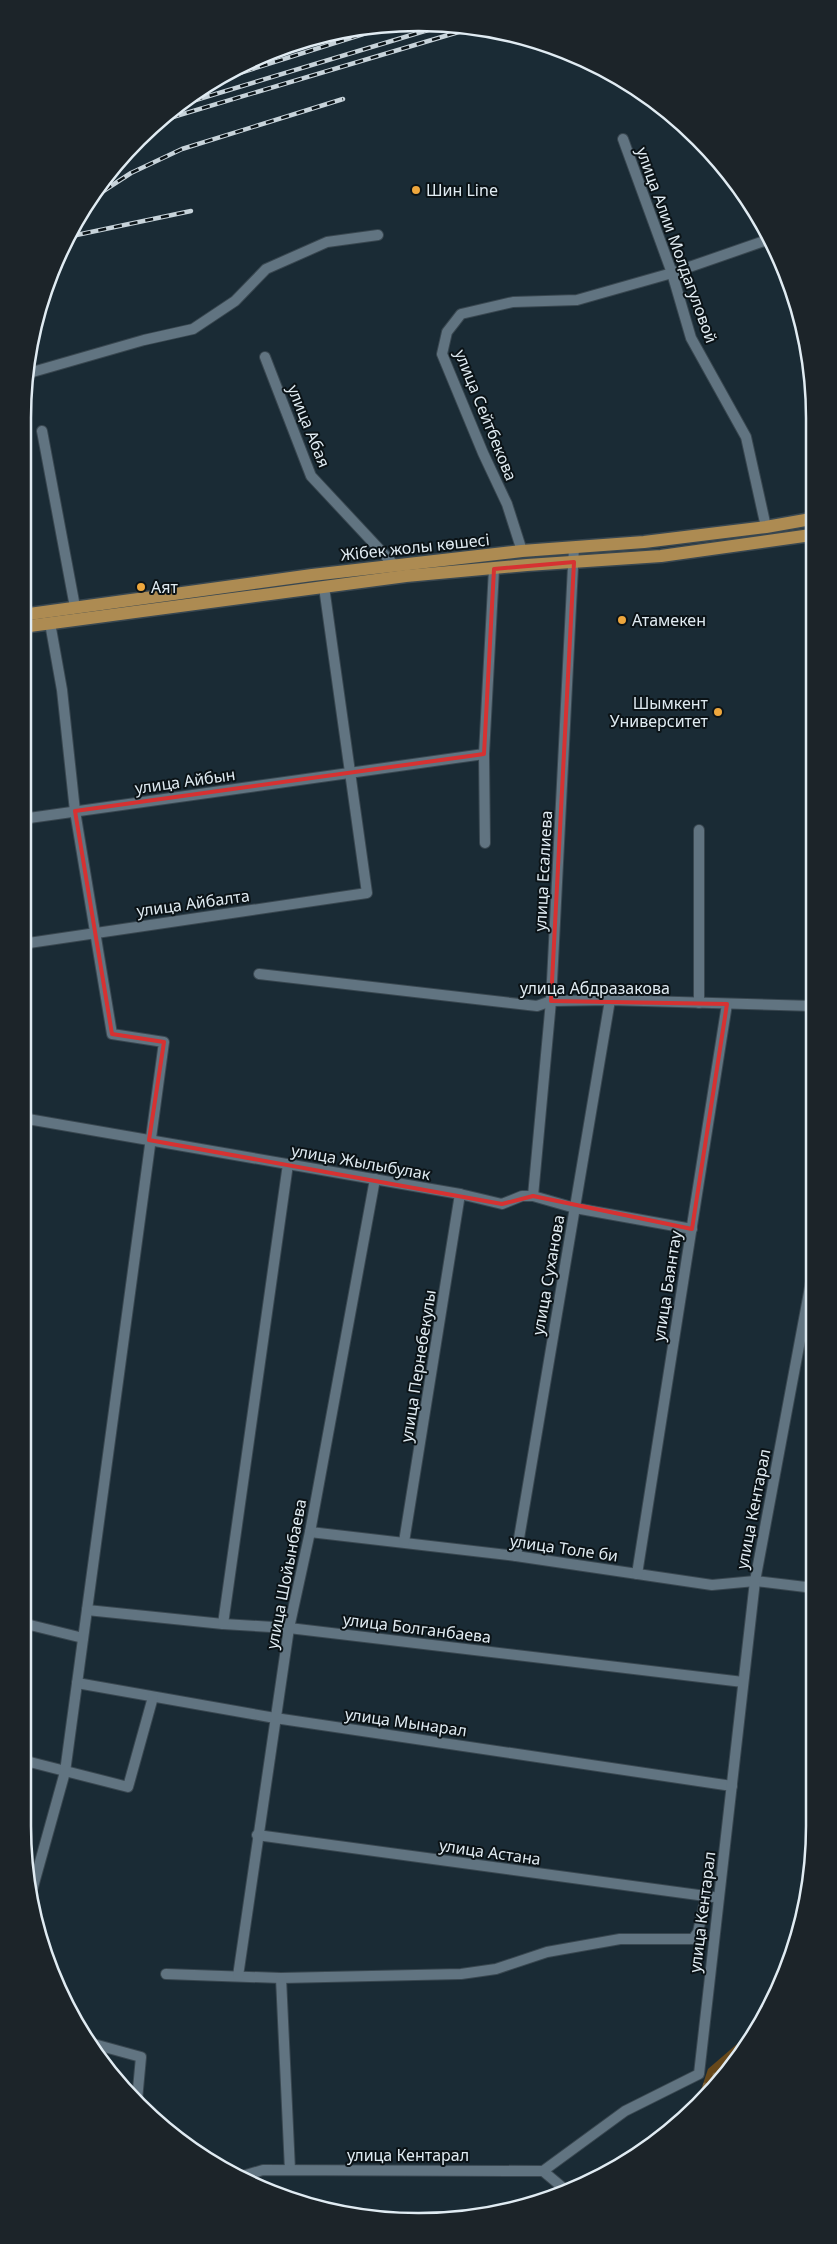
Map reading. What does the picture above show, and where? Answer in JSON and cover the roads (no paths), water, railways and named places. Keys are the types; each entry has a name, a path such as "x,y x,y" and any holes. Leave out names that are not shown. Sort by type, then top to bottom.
{"main road":[{"name":"Жібек жолы көшесі","path":"31,614 396,566 522,551 644,542 806,521"},
{"name":"Жібек жолы көшесі","path":"31,625 324,587 494,569 661,556 806,537"}],"street":[{"name":"улица Алии Молдагуловой","path":"623,140 672,273 691,338 746,437 766,527"},
{"path":"35,371 144,340 193,330 235,301 266,269 326,242 378,235"},
{"name":"улица Сейтбекова","path":"522,551 507,504 483,453 442,354 447,332 461,314 513,302 577,300 672,273 763,241"},
{"name":"улица Абая","path":"265,357 311,476 396,566"},
{"path":"42,431 75,607"},
{"name":"улица Есалиева","path":"533,1196 551,1001 574,547"},
{"path":"484,843 484,754 494,569"},
{"path":"324,587 351,773"},
{"path":"35,1878 65,1772 149,1140 164,1042 112,1034 75,811 62,690 50,623"},
{"name":"улица Айбын","path":"31,818 484,754"},
{"name":"улица Айбалта","path":"31,943 367,893 351,773"},
{"path":"699,830 700,1003"},
{"name":"улица Абдразакова","path":"259,974 537,1006 551,1001 610,1000 806,1006"},
{"name":"улица Суханова","path":"516,1556 610,1000"},
{"name":"улица Баянтау","path":"637,1574 727,1004"},
{"name":"улица Жылыбулак","path":"31,1121 375,1179 460,1194 502,1204 522,1196 533,1196 575,1208 692,1229"},
{"path":"222,1624 288,1164"},
{"name":"улица Шойынбаева","path":"238,1976 257,1835 289,1628 310,1532 375,1179"},
{"name":"улица Пернебекулы","path":"404,1542 460,1194"},
{"name":"улица Кентарал","path":"249,2174 263,2170 543,2171 625,2111 699,2074 755,1580 806,1308"},
{"name":"улица Толе би","path":"310,1532 516,1556 712,1585 755,1580 806,1587"},
{"name":"улица Болганбаева","path":"87,1610 222,1624 289,1628 743,1682"},
{"path":"31,1625 83,1638"},
{"name":"улица Мынарал","path":"77,1683 276,1718 732,1786"},
{"path":"31,1763 128,1787 153,1697"},
{"name":"улица Астана","path":"257,1835 719,1898"},
{"path":"166,1974 281,1978 461,1974 496,1969 547,1952 620,1939 693,1939 698,1932 706,1896"},
{"path":"281,1978 290,2170"},
{"path":"100,2046 142,2057 138,2092"},
{"path":"543,2171 560,2186"}],"railway":[{"path":"201,98 424,31"},
{"path":"177,116 454,33"},
{"path":"250,70 352,38"},
{"path":"107,189 131,173 182,149 343,99"},
{"path":"78,235 191,211"}],"place":[{"name":"Шин Line","path":"416,190"},
{"name":"Аят","path":"141,587"},
{"name":"Атамекен","path":"622,620"},
{"name":"Шымкент Университет","path":"718,712"}]}
